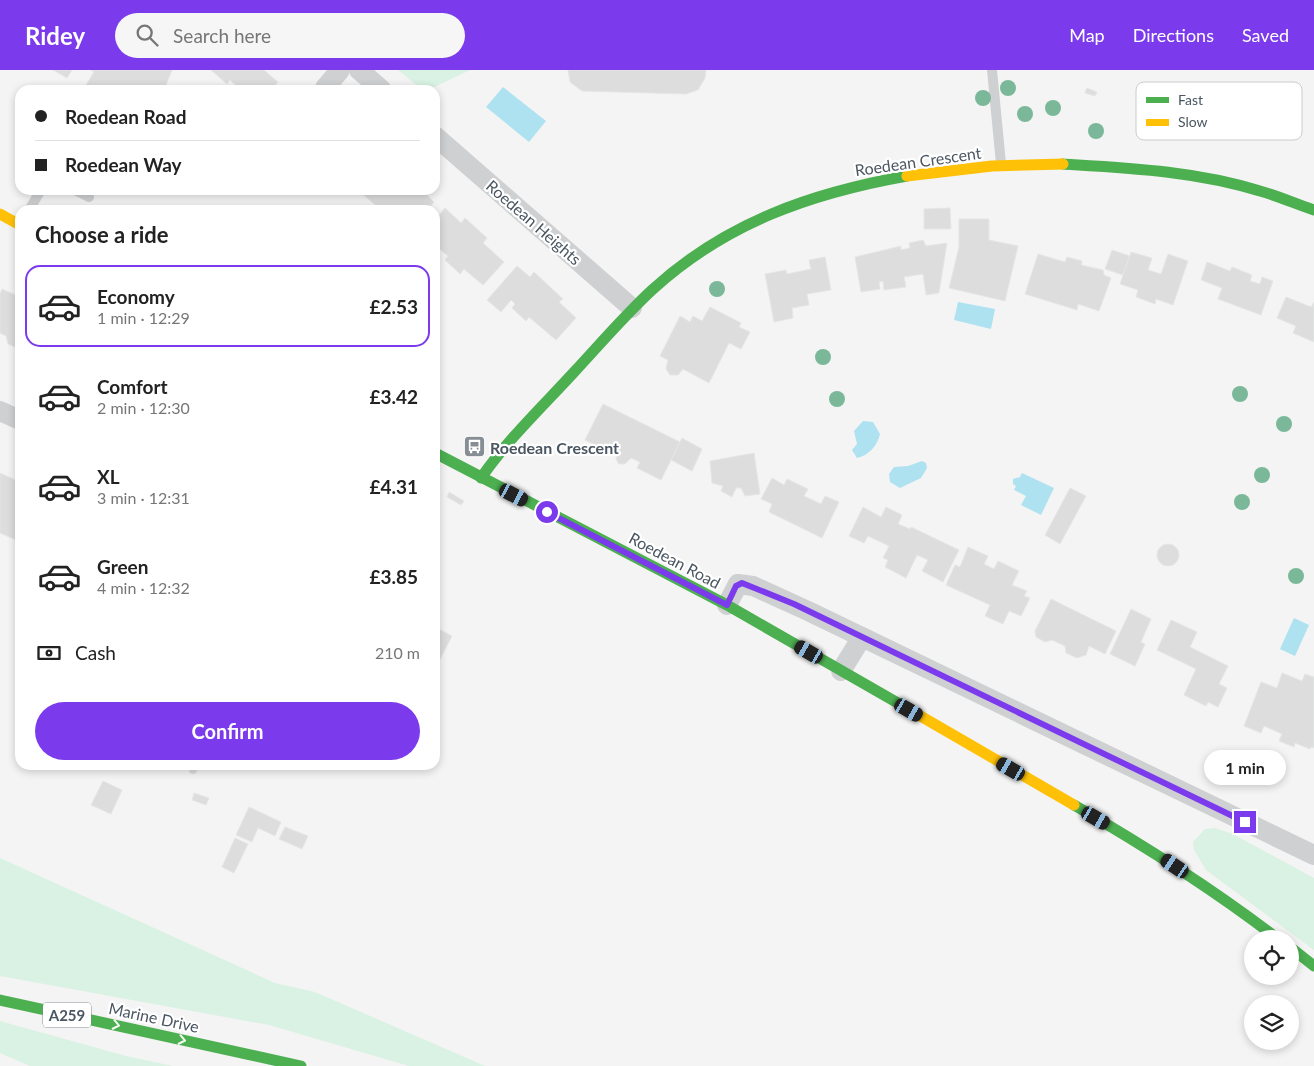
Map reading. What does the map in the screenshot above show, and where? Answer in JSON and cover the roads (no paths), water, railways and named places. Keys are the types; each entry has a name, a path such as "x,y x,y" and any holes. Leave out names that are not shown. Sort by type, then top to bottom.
{"main road":[{"name":"Roedean Crescent","path":"482,478 490,465 632,308 679,268 722,238 762,217 805,200 881,179 1001,166 1076,166 1162,172 1241,184 1272,193 1314,210"},
{"path":"0,214 15,222"},
{"name":"Roedean Road","path":"440,457 727,605 1147,847 1231,903 1266,930"},
{"path":"1299,955 1314,966"},
{"name":"Marine Drive","path":"0,1000 301,1066"}],"street":[{"path":"328,85 340,70"},
{"path":"359,70 376,85"},
{"name":"Roedean Heights","path":"440,140 632,308"},
{"path":"0,411 15,418"},
{"path":"727,605 736,586 742,583 808,611 1314,855"},
{"path":"842,671 862,637"}],"lane":[{"path":"992,70 1001,166"},
{"path":"85,195 89,197"}],"water":[{"path":"503,87 546,121 529,142 486,107"},
{"path":"958,302 995,309 991,329 954,320"},
{"path":"863,421 873,422 880,434 872,449 865,455 857,458 852,450 857,444 854,431"},
{"path":"922,461 926,463 927,468 921,478 900,488 890,482 889,474 894,467 908,466"},
{"path":"1022,473 1054,488 1041,515 1021,505 1026,496 1014,490 1016,486 1013,484 1013,479 1020,477"},
{"path":"1294,618 1309,625 1295,656 1280,649"}],"place":[{"name":"Roedean Crescent","path":"474,447"}]}
